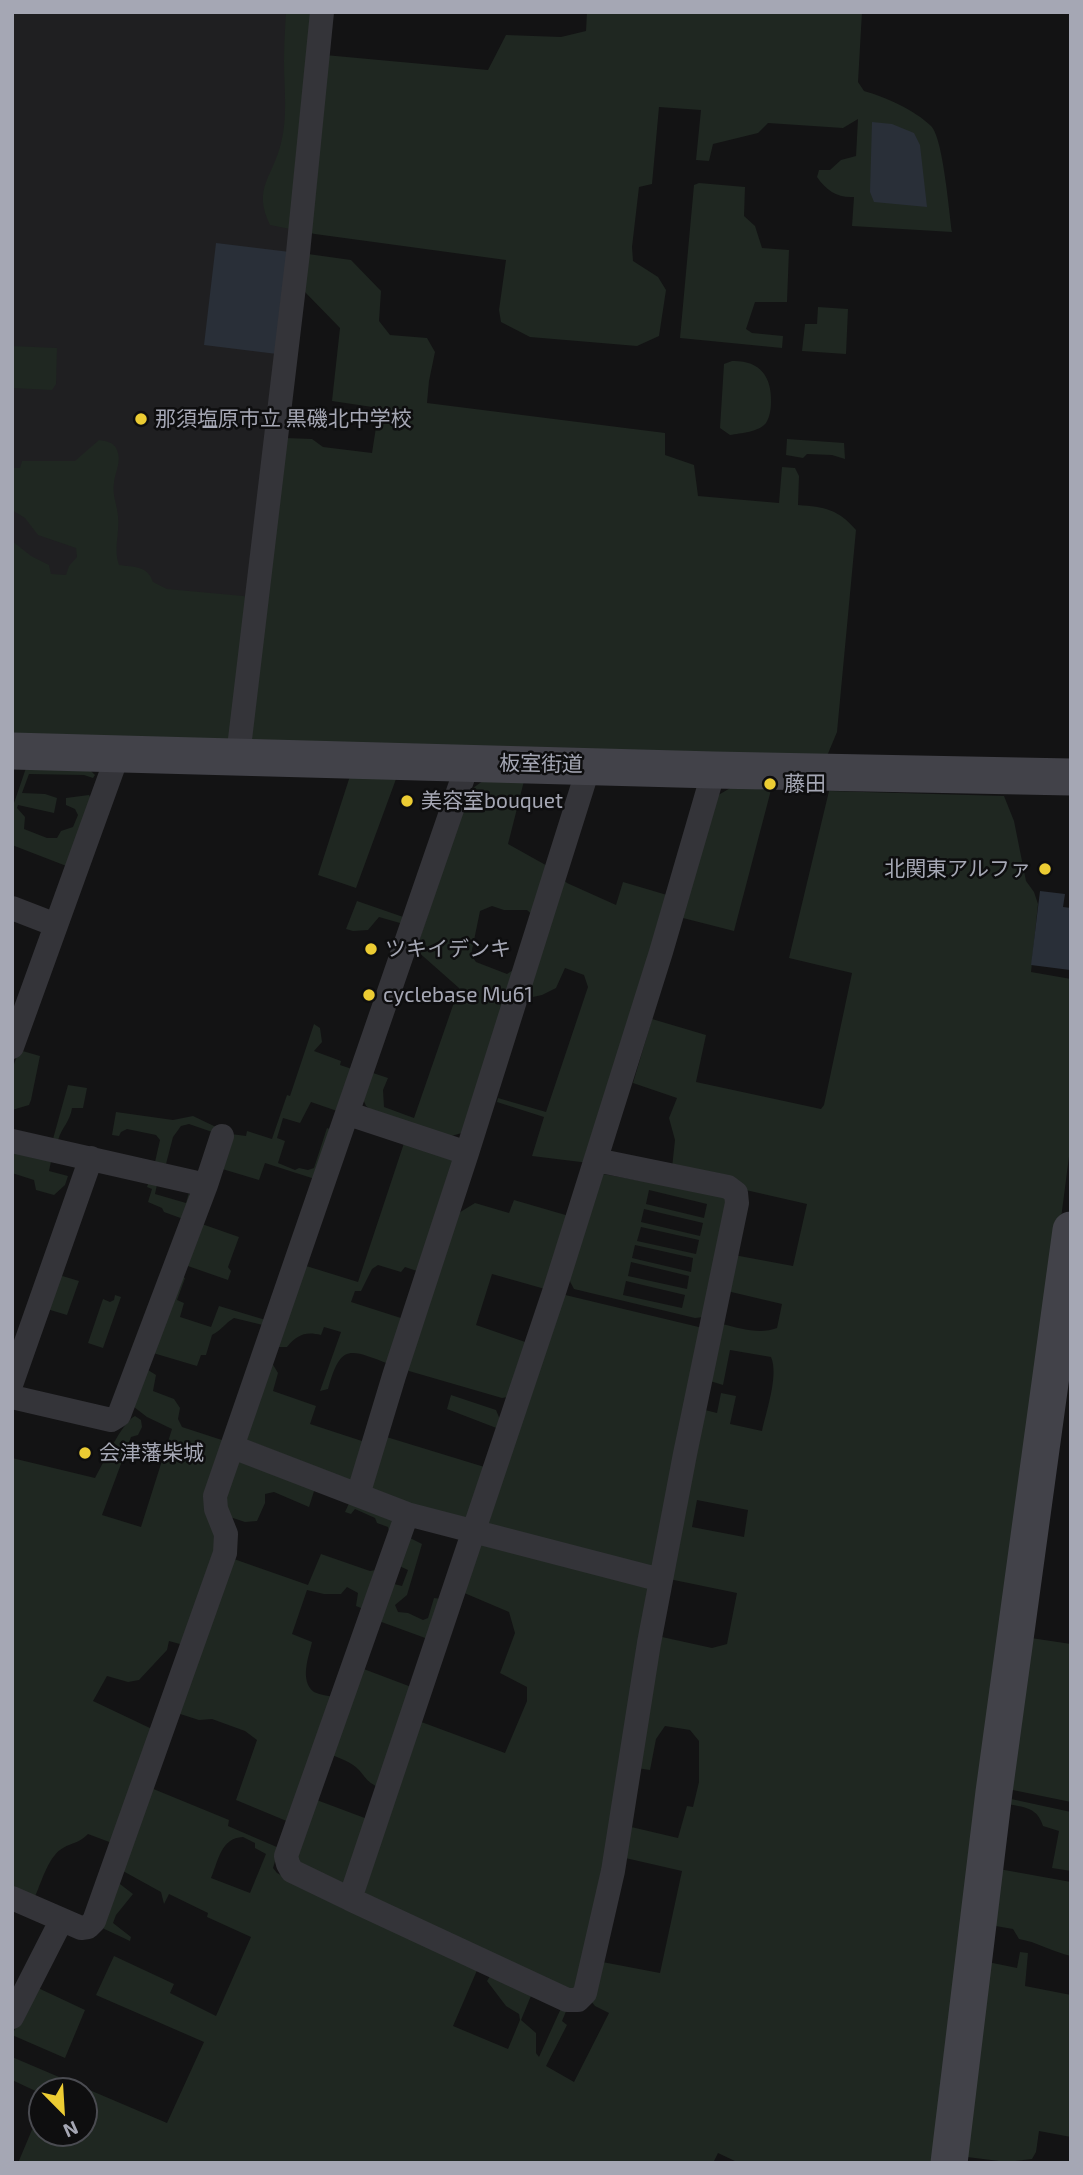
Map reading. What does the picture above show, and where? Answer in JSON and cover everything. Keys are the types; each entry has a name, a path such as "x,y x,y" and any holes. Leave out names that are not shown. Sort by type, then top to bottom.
{"main road":[{"name":"板室街道","path":"12,751 1071,777"},
{"path":"948,2163 996,1778 1071,1230"}],"street":[{"path":"238,756 298,253 322,12"},
{"path":"12,1046 118,754"},
{"path":"12,1898 81,1928 88,1927 94,1921 225,1553 226,1534 216,1509 215,1496 468,763"},
{"path":"358,1495 589,766"},
{"path":"350,1899 596,1160 662,952 714,770"},
{"path":"12,908 56,925"},
{"path":"349,1114 467,1153"},
{"path":"12,1397 111,1420 119,1415 222,1136"},
{"path":"12,1141 206,1185"},
{"path":"12,1382 92,1158"},
{"path":"407,1514 286,1856 288,1864 292,1871 350,1899 567,2000 578,2000 585,1993 613,1871 633,1735 661,1580 737,1203 736,1193 728,1187 596,1160"},
{"path":"233,1447 407,1514 661,1580"},
{"path":"12,2017 61,1921"}],"shaded area":[{"name":"那須塩原市立 黒磯北中学校","path":"12,12 314,12 247,601 12,587"},
{"path":"286,12 317,12 314,54 488,70 506,35 561,37 586,31 587,12 862,12 858,82 864,91 899,105 931,126 942,159 952,232 852,226 854,197 832,192 817,177 819,170 830,170 841,160 856,156 858,119 843,128 768,123 758,133 713,144 709,161 696,160 701,110 659,107 652,184 639,187 632,247 633,261 658,277 666,290 659,336 637,346 530,337 501,322 499,310 506,260 315,234 270,225 265,212 263,192 281,143 284,123"},
{"path":"872,122 892,124 914,133 920,145 927,207 874,202 870,192"},
{"path":"699,183 745,187 744,216 755,226 762,248 789,250 787,302 755,302 746,329 752,333 783,336 782,348 680,338 694,185"},
{"path":"216,243 290,252 277,354 204,345"},
{"path":"308,254 351,260 381,291 379,321 390,335 427,338 435,352 427,403 665,433 665,455 694,465 698,496 779,503 782,467 795,468 799,476 798,505 837,513 856,530 837,732 827,756 12,742 12,541 31,556 49,565 51,574 66,575 69,566 77,557 76,548 38,535 25,518 12,510 12,468 20,468 22,461 75,461 99,440 110,442 116,447 119,459 114,496 118,516 119,565 144,570 153,582 167,589 265,598 285,438 312,439 323,447 372,453 379,408 332,401 340,328 304,291"},
{"path":"818,307 848,309 846,354 802,351 805,324 817,324"},
{"path":"12,346 57,348 56,384 52,390 12,388"},
{"path":"732,361 750,363 762,371 769,384 771,404 763,426 750,432 730,435 720,428 724,364"},
{"path":"787,439 844,443 845,459 832,455 807,454 803,458 786,455"},
{"path":"26,768 89,769 95,775 93,778 84,775 29,774 22,793 45,794 57,798 54,813 18,805 17,808 25,817 24,829 47,838 57,838 61,831 73,827 78,815 75,809 66,805 66,798 89,795 93,802 69,867 12,845 12,809"},
{"path":"350,776 396,779 356,888 318,875"},
{"path":"484,780 524,781 508,844 551,868 567,883 616,905 623,882 667,895 589,1163 532,1156 544,1117 497,1102 498,1098 546,1112 588,987 584,975 565,968 556,988 542,995 510,1002 465,1132 448,1137 374,1112 366,1106 363,1099 373,1073 388,1078 383,1090 384,1107 414,1118 459,988 416,950 469,791","holes":["492,906 504,910 527,910 536,918 518,967 507,974 476,962 471,955 480,911"]},
{"path":"732,787 771,790 734,931 679,917 715,797"},
{"path":"829,791 1004,796 1014,821 1026,881 1038,904 1031,972 1071,979 1071,1141 1008,1630 1031,1638 1071,1644 1071,1802 1003,1788 983,1961 1017,1968 1020,1952 1028,1953 1025,1986 1071,1995 1071,2137 1039,2131 1036,2152 1032,2159 1007,2162 959,2156 957,2163 739,2163 718,2153 713,2163 18,2163 28,2139 28,2147 98,2147 98,2094 167,2123 204,2042 96,1995 114,1956 174,1984 170,1993 216,2016 251,1937 207,1917 208,1913 169,1894 164,1904 161,1892 123,1871 151,1788 229,1820 228,1826 279,1848 273,1868 277,1873 337,1904 478,1968 453,2026 508,2049 520,2020 519,2014 506,2006 487,1981 492,1973 533,1991 521,2020 536,2033 536,2053 539,2057 562,2006 567,2009 562,2021 567,2025 546,2066 574,2082 609,2013 595,2006 590,2000 597,1961 660,1973 682,1871 621,1857 627,1826 678,1838 687,1806 693,1807 699,1782 699,1741 690,1730 665,1726 656,1739 650,1770 637,1768 590,1976 571,1993 363,1897 416,1720 505,1753 527,1701 527,1687 500,1673 515,1633 509,1612 462,1592 557,1293 707,1329 655,1576 662,1637 712,1648 727,1644 737,1593 669,1579 705,1410 717,1413 721,1393 736,1396 730,1424 762,1431 771,1394 774,1373 771,1357 730,1350 723,1385 710,1381 722,1324 757,1331 777,1328 782,1304 727,1291 734,1255 793,1266 807,1204 680,1175 672,1168 675,1140 669,1118 677,1098 633,1083 652,1019 706,1035 696,1082 821,1109 852,973 789,958","holes":["697,1500 748,1510 744,1537 692,1527","243,1837 255,1843 255,1848 266,1854 250,1893 211,1878 225,1845 230,1841"]},
{"path":"1040,891 1065,894 1063,907 1071,908 1070,970 1031,965"},
{"path":"357,901 409,919 407,925 379,917 368,930 346,929"},
{"path":"314,1024 320,1028 322,1042 314,1051 341,1061 340,1065 355,1070 340,1112 311,1102 300,1123 283,1118 277,1138 285,1141 278,1163 295,1170 308,1170 314,1168 327,1128 335,1131 318,1180 265,1163 259,1180 219,1168 231,1134 246,1136 247,1131 272,1139 287,1095 290,1096"},
{"path":"19,1050 40,1056 29,1105 12,1110 12,1070"},
{"path":"68,1085 87,1088 83,1108 72,1108 58,1140 53,1139"},
{"path":"116,1112 173,1120 193,1116 216,1127 215,1133 189,1124 181,1126 173,1137 166,1164 155,1162 160,1140 156,1135 127,1129 119,1136 112,1135"},
{"path":"406,1137 454,1157 417,1271 405,1267 401,1272 378,1265 372,1269 361,1291 355,1291 351,1302 404,1319 389,1364 356,1353 348,1354 337,1364 328,1389 320,1391 341,1332 324,1327 321,1335 306,1334 287,1347 276,1347 303,1265 358,1282"},
{"path":"12,1148 52,1157 49,1171 68,1176 65,1185 54,1195 36,1190 34,1180 12,1173"},
{"path":"603,1174 721,1195 726,1200 704,1317 695,1318 574,1289 567,1276","holes":["649,1190 707,1204 704,1218 646,1204","644,1209 703,1223 700,1236 641,1222","641,1227 699,1240 696,1254 637,1241","635,1245 693,1258 691,1272 632,1258","631,1262 689,1276 687,1289 628,1276","626,1281 685,1295 682,1308 623,1295"]},
{"path":"150,1178 158,1180 155,1194 186,1203 190,1189 186,1220 164,1212 162,1208 148,1202 152,1189 147,1187"},
{"path":"514,1200 569,1216 545,1289 492,1274 476,1325 528,1343 508,1397 502,1398 409,1371 406,1368 449,1219 475,1203 509,1213"},
{"path":"199,1223 239,1237 228,1267 231,1271 228,1280 185,1265"},
{"path":"178,1274 185,1278 177,1300 184,1303 180,1317 211,1327 219,1306 269,1321 267,1326 234,1318 212,1335 206,1355 201,1355 197,1366 153,1353"},
{"path":"59,1275 79,1281 67,1315 47,1309"},
{"path":"115,1295 121,1297 103,1348 88,1343 103,1299 110,1302"},
{"path":"272,1363 278,1373 273,1391 316,1406 310,1424 365,1442 355,1482 247,1440 247,1429"},
{"path":"148,1370 156,1375 153,1391 174,1399 180,1408 178,1419 182,1427 228,1442 220,1540 187,1646 169,1641 167,1650 139,1680 128,1682 107,1676 93,1701 152,1729 112,1843 88,1834 63,1848 49,1864 34,1899 12,1888 12,1458 95,1478 119,1435 135,1416 141,1420 142,1427 138,1435 131,1437 102,1515 141,1527 172,1429 147,1417 134,1407"},
{"path":"451,1395 496,1410 501,1422 499,1429 447,1409"},
{"path":"380,1435 491,1469 471,1523 371,1492"},
{"path":"235,1459 315,1488 309,1507 274,1492 265,1494 265,1503 257,1521 245,1522 227,1516 221,1495"},
{"path":"351,1499 391,1517 395,1524 366,1610 356,1606 358,1593 347,1587 341,1594 307,1590 292,1634 312,1642 306,1668 307,1682 314,1692 337,1698 361,1668 414,1688 381,1789 368,1781 353,1765 329,1754 289,1822 236,1800 257,1740 245,1731 212,1719 199,1720 177,1713 231,1558 308,1585 321,1554 370,1571 376,1570 389,1532 388,1527 355,1509 351,1514 345,1512"},
{"path":"406,1536 422,1544 407,1595 395,1605 398,1612 423,1620 428,1618 434,1598 442,1599 428,1639 376,1620 390,1583 402,1586 408,1570 395,1564"},
{"path":"1002,1797 1071,1812 1071,1871 1052,1868 1059,1831 1043,1826 1037,1814 1032,1811 1001,1803"},
{"path":"314,1799 370,1820 344,1886 295,1865"},
{"path":"999,1869 1071,1882 1071,1956 1019,1939 1013,1929 984,1924"},
{"path":"116,1881 133,1894 113,1923 131,1937 130,1941 98,1926"},
{"path":"36,1987 85,2010 65,2058 12,2035"},
{"path":"12,2057 59,2077 28,2077 28,2087 12,2080"}],"place":[{"name":"那須塩原市立 黒磯北中学校","path":"141,419"},
{"name":"藤田","path":"770,784"},
{"name":"美容室bouquet","path":"407,801"},
{"name":"北関東アルファ","path":"1045,869"},
{"name":"ツキイデンキ","path":"371,949"},
{"name":"cyclebase Mu61","path":"369,995"},
{"name":"会津藩柴城","path":"85,1453"}]}
